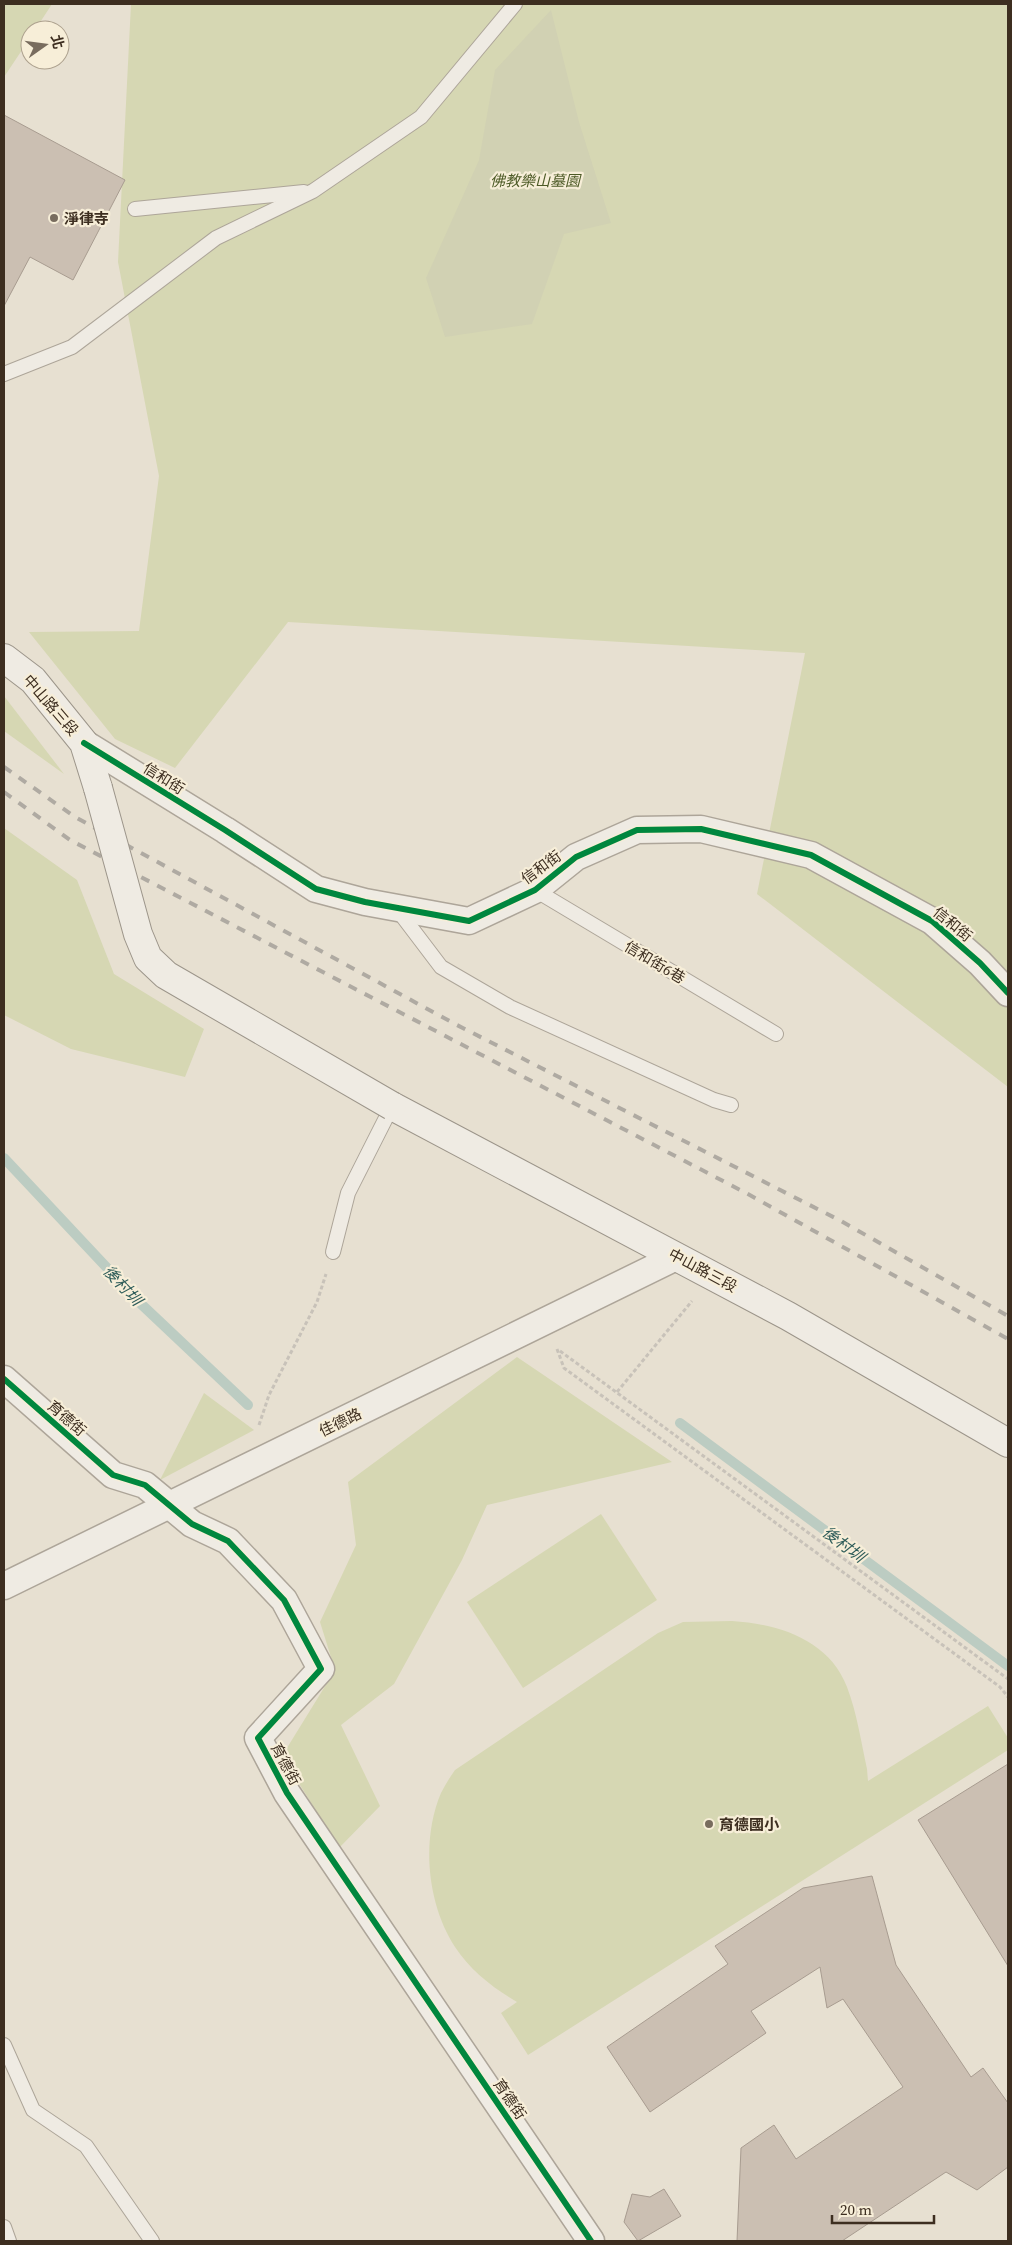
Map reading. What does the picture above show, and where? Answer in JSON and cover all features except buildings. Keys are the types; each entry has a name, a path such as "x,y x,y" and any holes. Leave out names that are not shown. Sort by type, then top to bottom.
{"main road":[{"name":"中山路三段","path":"4,658 33,680 84,743 138,934 148,958 166,975 392,1106 788,1316 1008,1443"}],"street":[{"name":"信和街","path":"84,743 225,830 316,890 365,902 396,906 469,921 535,890 576,857 638,830 701,829 811,855 932,921 980,963 1008,993"},
{"name":"佳德路","path":"4,1586 676,1257"},
{"name":"育德街","path":"4,1379 113,1475 145,1485 192,1524 228,1541 284,1600 321,1669 258,1738 288,1793 591,2241"}],"lane":[{"path":"4,374 72,347 216,238 313,191 422,117 514,4"},
{"path":"135,209 313,191"},
{"name":"信和街6巷","path":"535,890 776,1034"},
{"path":"396,906 441,967 510,1007 714,1100 731,1105"},
{"path":"332,1252 348,1193 392,1106"},
{"path":"4,2045 33,2110 86,2146 152,2241"},
{"path":"4,2227 9,2241"}],"path":[{"path":"244,1469 269,1395 317,1302 332,1252"},
{"path":"617,1392 713,1275"},
{"path":"554,1345 559,1351 1008,1678"},
{"path":"559,1351 564,1368 1000,1687 1008,1697"}],"green space":[{"path":"4,4 52,4 42,20 20,20 20,53 4,77"},
{"path":"131,4 1008,4 1008,1087 757,894 805,653 288,622 175,768 115,739 29,632 139,631 159,476 118,262"},
{"name":"佛教樂山墓園","path":"551,10 579,122 611,223 564,234 532,324 445,337 426,278 479,160 495,70"},
{"path":"4,696 64,774 4,731"},
{"path":"4,828 77,880 114,974 204,1029 185,1077 71,1049 4,1015"},
{"path":"517,1357 672,1462 487,1505 462,1560 394,1684 341,1725 380,1806 339,1848 282,1756 335,1670 320,1622 356,1545 348,1482"},
{"path":"204,1393 254,1430 160,1480"},
{"path":"601,1514 657,1600 523,1688 467,1602"},
{"path":"732,1621 767,1626 784,1631 815,1646 828,1657 839,1671 847,1687 861,1738 868,1781 988,1706 1008,1738 1008,1750 528,2055 501,2013 517,2002 491,1985 461,1955 446,1930 438,1911 430,1872 429,1851 435,1811 441,1793 455,1770 658,1633 683,1622"}],"waterway":[{"name":"後村圳","path":"4,1158 140,1303 248,1405"},
{"name":"後村圳","path":"680,1423 1008,1666"}],"railway":[{"path":"4,767 75,817 455,1024 841,1221 1008,1316"},
{"path":"4,792 70,840 746,1193 1008,1339"}],"cycle path":[{"path":"84,743 316,889 365,902 469,921 535,890 576,857 637,830 701,829 811,855 932,921 980,963 1008,993"},
{"path":"4,1379 113,1475 145,1485 192,1524 228,1541 284,1600 321,1669 258,1738 287,1793 591,2241"}],"place":[{"name":"淨律寺","path":"54,218"},
{"name":"育德國小","path":"709,1824"}]}
